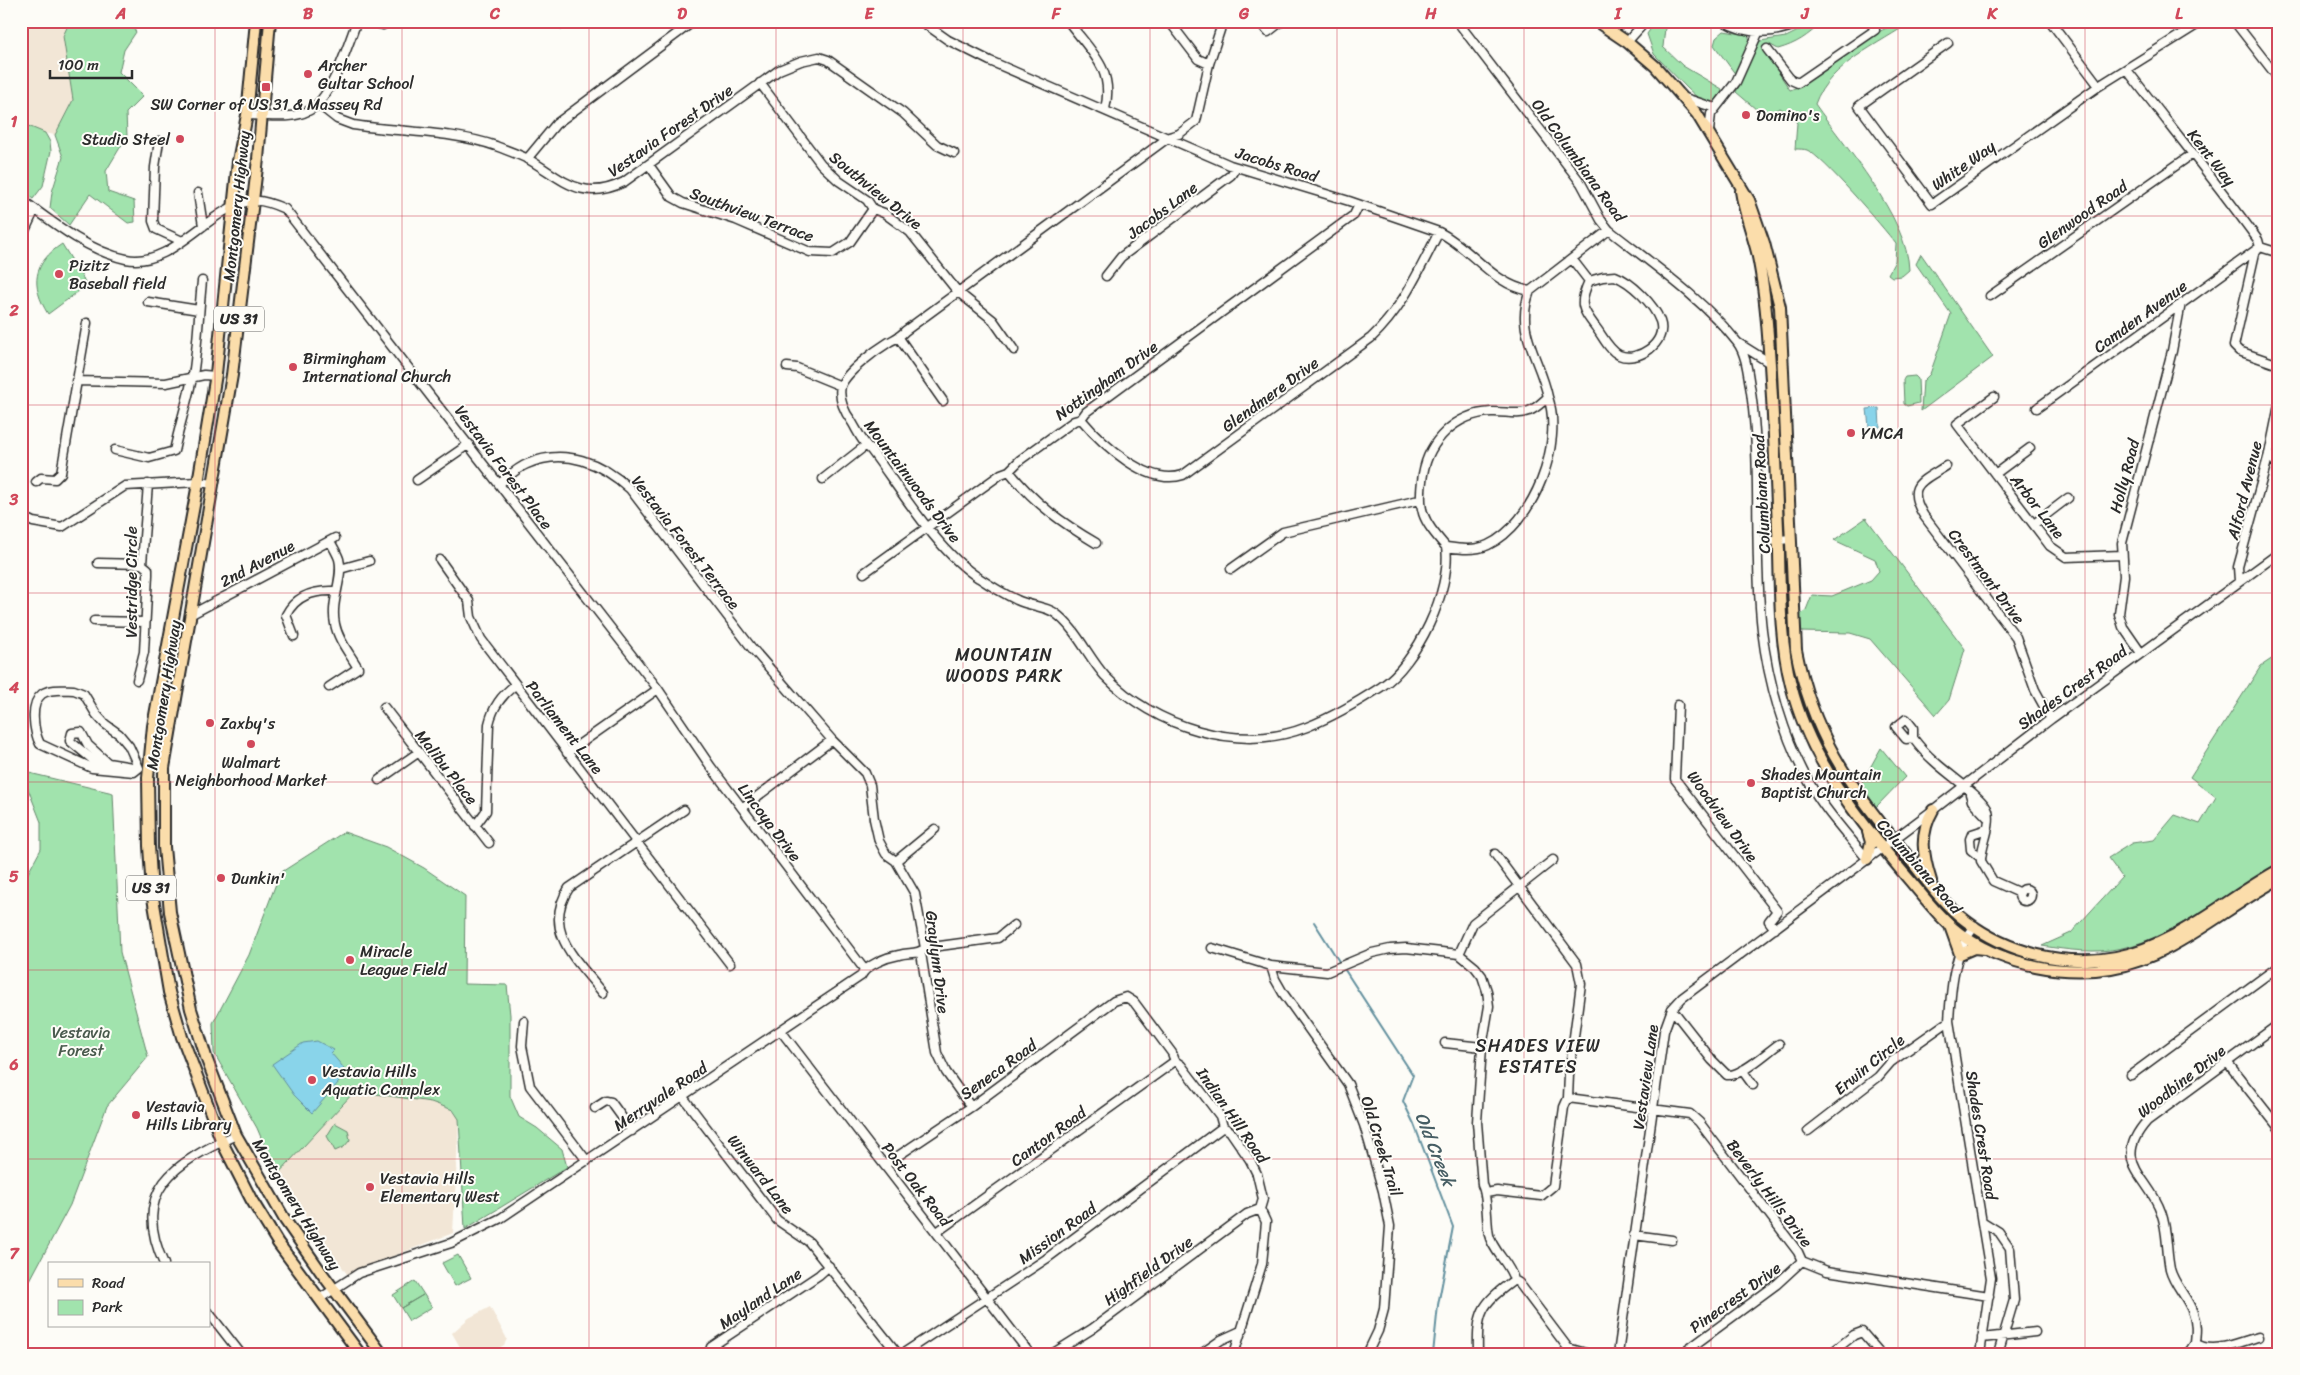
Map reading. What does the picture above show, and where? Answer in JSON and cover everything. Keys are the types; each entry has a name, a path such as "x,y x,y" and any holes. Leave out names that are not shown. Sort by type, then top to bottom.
{"main road":[{"name":"Montgomery Highway","path":"256,21 247,114 238,161 215,376 175,612 144,768 152,892 168,983 191,1064 222,1142 251,1199 278,1243 360,1354"},
{"name":"Montgomery Highway","path":"270,21 258,159 232,374 192,614 175,695 164,771 164,847 170,912 178,954 207,1060 236,1135 285,1220 382,1354"},
{"name":"Columbiana Road","path":"1596,21 1627,42 1655,66 1685,98 1709,131 1741,190 1749,200 1762,235 1780,307 1796,650 1809,700 1824,739 1855,790 1894,840 1952,908 1975,926 1997,940 2034,954 2074,961 2114,957 2139,951 2168,937 2276,876"},
{"name":"Columbiana Road","path":"1741,190 1760,269 1770,363 1785,652 1796,704 1821,761 1844,798 1883,848 1948,923 1965,938 1986,950 2035,966 2069,970 2110,968 2144,958 2168,948 2276,876"},
{"path":"175,612 192,614"},
{"path":"1796,704 1809,700"},
{"path":"1844,798 1855,790"},
{"path":"1933,810 1925,826 1923,839 1925,860 1933,887"},
{"path":"1866,826 1871,842 1867,859"},
{"path":"1948,923 1957,942 1960,954 1974,948 1986,950"},
{"path":"353,1344 367,1334"}],"street":[{"path":"247,114 303,114 318,104 341,64 357,21"},
{"path":"368,21 384,25 386,21"},
{"path":"555,21 563,24 568,21"},
{"path":"527,159 556,124 694,21"},
{"name":"Jacobs Road","path":"921,21 948,40 990,61 1236,167 1439,232 1452,239 1508,284 1530,291"},
{"path":"1068,21 1105,74 1109,91 1105,109"},
{"path":"1169,21 1198,58 1209,64"},
{"path":"787,367 798,368 841,386 848,375 862,362 890,341 898,338 1168,137 1179,134 1196,121 1209,64 1223,21"},
{"path":"1259,21 1268,32 1282,21"},
{"name":"Old Columbiana Road","path":"1458,21 1581,183 1601,220 1609,230 1691,295 1736,341 1770,363"},
{"path":"1627,42 1646,21"},
{"path":"1723,21 1742,30 1758,33 1785,30 1804,21"},
{"path":"1767,49 1791,80 1798,83 1875,30 1870,21"},
{"path":"2050,21 2099,86"},
{"name":"White Way","path":"1948,43 1859,106 1932,204 2099,86 2128,70 2203,21"},
{"path":"2234,21 2279,79"},
{"path":"1709,131 1710,119 1715,108 1736,82 1758,33"},
{"name":"Vestavia Forest Drive","path":"318,104 338,119 353,125 479,140 527,159 568,185 590,191 613,187 649,164 779,70 801,61 819,57 828,60 903,113 937,145 954,154"},
{"name":"Kent Way","path":"2128,70 2191,155 2232,204 2258,240 2260,247"},
{"name":"Southview Drive","path":"760,84 821,164 839,181 867,200 873,209 884,213 910,232 958,292 994,320 1014,350"},
{"path":"1685,98 1715,108"},
{"path":"159,141 155,167 153,221 156,229 182,241"},
{"name":"Glenwood Road","path":"1990,296 2191,155"},
{"name":"Southview Terrace","path":"649,164 672,197 683,203 736,220 810,252 833,253 850,242 873,209"},
{"name":"Jacobs Lane","path":"1106,276 1121,257 1231,175 1236,167"},
{"path":"198,193 202,226"},
{"path":"21,199 100,251 128,259 155,256 234,207 252,200"},
{"name":"Vestavia Forest Place","path":"252,200 285,209 658,689"},
{"name":"Nottingham Drive","path":"864,573 1001,474 1009,471 1020,460 1074,421 1081,419 1086,412 1354,214 1359,205"},
{"path":"21,239 35,210"},
{"path":"1548,397 1528,412 1481,413 1458,421 1447,429 1434,444 1425,462 1419,500 1426,520 1446,547 1470,550 1488,545 1508,531 1526,509 1545,470 1550,452 1552,422 1548,397 1545,383 1526,334 1523,318 1530,291 1609,230"},
{"name":"Glendmere Drive","path":"1081,419 1097,438 1140,469 1162,478 1174,478 1183,475 1371,338 1388,322 1401,304 1439,232"},
{"path":"2279,253 2260,247 2255,253 2234,346 2239,352 2279,365"},
{"name":"Camden Avenue","path":"2037,408 2260,247"},
{"path":"1572,259 1589,281"},
{"path":"1615,276 1628,281 1660,322 1660,335 1655,344 1638,357 1629,358 1617,354 1610,348 1582,309 1582,296 1589,281 1615,276"},
{"path":"115,450 149,458 174,451 181,415 192,377 202,281"},
{"path":"148,302 199,310"},
{"name":"Holly Road","path":"2141,653 2123,627 2119,614 2124,576 2122,555 2126,523 2172,350 2181,303"},
{"path":"36,482 41,478 55,479 61,473 87,323"},
{"path":"898,338 943,401"},
{"name":"Old Columbiana Road","path":"1736,341 1744,359 1753,405 1757,454 1762,633 1772,682 1791,743 1810,785 1867,859"},
{"path":"76,381 166,383 192,377 215,376"},
{"name":"Mountainwoods Drive","path":"841,386 844,411 866,446 954,557 978,578 1018,601 1055,613 1067,625 1105,675 1135,702 1152,713 1195,730 1242,738 1281,734 1306,728 1364,698 1385,684 1404,665 1430,623 1448,557 1446,547"},
{"name":"Arbor Lane","path":"1994,397 1957,424 2055,551 2066,557 2122,555"},
{"name":"Alford Avenue","path":"2239,581 2238,567 2269,454 2279,406"},
{"path":"417,480 469,444"},
{"path":"824,478 866,446"},
{"path":"1995,474 2030,448"},
{"path":"2269,454 2279,467"},
{"name":"Vestavia Forest Terrace","path":"499,484 526,464 556,457 579,458 601,467 616,477 630,489 750,647 778,679"},
{"name":"Crestmont Drive","path":"1946,466 1918,484 1914,492 1916,501 1924,516 2016,637 2036,690 2051,718"},
{"path":"1009,471 1038,505 1068,527 1096,543"},
{"path":"21,516 33,522 62,527 125,486 198,482 214,484"},
{"name":"Vestridge Circle","path":"137,680 144,652 146,622 148,569 142,564 148,484"},
{"path":"2034,524 2068,498"},
{"path":"1231,569 1283,532 1419,500"},
{"path":"1758,542 1790,539"},
{"name":"2nd Avenue","path":"192,614 332,540 339,558 340,569"},
{"name":"Shades Crest Road","path":"1883,848 2051,718 2279,553"},
{"name":"Parliament Lane","path":"440,560 469,601 471,617 481,640 730,964"},
{"path":"329,687 358,668 338,634 334,622 335,591 340,569 369,561"},
{"path":"98,563 142,564"},
{"path":"294,636 286,615 290,605 306,595 321,591 335,591"},
{"path":"94,621 146,622"},
{"name":"Graylynn Drive","path":"778,679 832,740 865,773 870,785 879,841 886,854 896,861 915,894 925,948 921,953 937,1053 946,1072 971,1107"},
{"path":"475,826 486,810 489,724 492,712 503,694 515,685"},
{"path":"567,752 658,689"},
{"name":"Lincoya Drive","path":"658,689 711,767 864,969"},
{"path":"74,690 84,694 96,714 105,724 120,734 144,768 134,772 92,768 40,744 37,737 34,710 43,693 74,690"},
{"name":"Malibu Place","path":"384,706 490,843"},
{"name":"Woodview Drive","path":"1678,706 1675,779 1777,911 1769,921 1775,929"},
{"path":"105,770 70,741 72,733 81,732 88,745 108,762 164,771"},
{"path":"1913,738 1932,760 1964,786 1970,794 1977,797 1988,811 1987,829 1981,858 1984,869 1993,881 2020,893"},
{"path":"742,808 832,740"},
{"path":"379,780 419,752"},
{"path":"21,800 21,810"},
{"path":"603,993 562,940 559,912 562,899 570,888 684,810"},
{"path":"896,861 935,828"},
{"path":"1981,858 1970,850 1970,839 1972,834 1987,829"},
{"name":"Vestaview Lane","path":"1618,1354 1664,1031 1672,1009 1682,998 1883,848"},
{"path":"1486,1192 1497,1191 1535,1196 1547,1193 1553,1186 1564,1108 1568,1098 1569,1074 1582,984 1577,964 1495,854"},
{"path":"1459,954 1473,923 1553,860"},
{"name":"Merryvale Road","path":"319,1299 359,1273 468,1235 501,1218 861,976 864,969 898,955 920,952 925,948 998,938 1014,925"},
{"name":"Shades Crest Road","path":"1975,926 1965,938 1951,982 1949,1020 1991,1278 1980,1354"},
{"path":"1212,948 1271,966 1327,972 1372,953 1406,948 1459,954 1475,967 1482,976 1487,991 1488,1006 1482,1048 1477,1122 1482,1185 1486,1192 1485,1204 1490,1236 1514,1280 1519,1283 1568,1348 1590,1354"},
{"name":"Old Creek Trail","path":"1271,966 1275,979 1283,993 1348,1084 1364,1125 1383,1191 1390,1226 1384,1309 1378,1332 1367,1354"},
{"path":"2131,1075 2279,966"},
{"name":"Seneca Road","path":"886,1164 971,1107 1114,1001 1126,997"},
{"name":"Indian Hill Road","path":"1126,997 1134,1002 1172,1053 1174,1060 1181,1065 1220,1116 1223,1127 1230,1132 1250,1160 1257,1174 1263,1199 1260,1209 1266,1222 1265,1247 1243,1330 1234,1354"},
{"path":"1672,1009 1712,1060 1727,1075 1736,1074 1779,1044"},
{"name":"Erwin Circle","path":"1808,1130 1878,1077 1891,1062 1949,1020"},
{"path":"524,1021 523,1054 525,1071 533,1091 588,1161"},
{"name":"Woodbine Drive","path":"2195,1343 2196,1324 2193,1312 2176,1284 2170,1269 2166,1226 2160,1209 2136,1171 2132,1160 2133,1142 2147,1121 2279,1024"},
{"name":"Post Oak Road","path":"781,1030 886,1164 986,1299 1030,1354"},
{"path":"1445,1043 1482,1048"},
{"name":"Canton Road","path":"937,1232 1174,1060"},
{"path":"2227,1062 2279,1126"},
{"path":"1742,1070 1753,1085"},
{"name":"Winward Lane","path":"683,1097 778,1220 790,1230 805,1238 900,1354"},
{"name":"Beverly Hills Drive","path":"1568,1098 1690,1114 1699,1122 1798,1252 1802,1261 1827,1271 1989,1296"},
{"path":"595,1108 606,1101 611,1102 632,1131"},
{"name":"Mission Road","path":"900,1354 1046,1259 1223,1127"},
{"path":"163,1262 151,1224 153,1201 159,1189 173,1172 236,1135"},
{"name":"Highfield Drive","path":"1052,1354 1092,1328 1247,1214 1260,1209"},
{"path":"1983,1222 1999,1232 2010,1248 2014,1300 2002,1335 1998,1354"},
{"path":"1634,1235 1672,1240"},
{"name":"Pinecrest Drive","path":"1682,1354 1776,1284 1802,1261"},
{"name":"Mayland Lane","path":"708,1354 711,1347 829,1266"},
{"path":"1478,1354 1478,1324 1484,1306 1493,1295 1514,1280"},
{"path":"210,1315 241,1354"},
{"path":"1202,1354 1221,1340 1243,1330"},
{"path":"1830,1354 1854,1334 1862,1332 1880,1354"},
{"path":"1982,1338 2035,1332"},
{"path":"2188,1354 2195,1343 2202,1348 2217,1348 2258,1337"}],"shaded area":[{"path":"21,21 70,21 63,36 73,100 55,135 21,123"},
{"name":"Vestavia Hills Elementary West","path":"355,1091 431,1102 452,1110 459,1119 453,1233 347,1274 277,1175"},
{"path":"490,1307 507,1339 504,1345 489,1354 464,1354 452,1333 469,1318"}],"green space":[{"path":"70,21 128,21 136,32 124,50 119,72 143,96 126,113 127,136 106,171 108,192 134,201 135,222 128,223 90,194 69,225 50,208 52,192 63,157 55,135 73,100 63,36"},
{"path":"1656,21 1671,21 1665,28 1663,47 1683,66 1722,89 1721,96 1713,103 1700,100 1654,54 1647,34"},
{"path":"1818,21 1821,23 1796,42 1778,49 1769,44 1763,49 1790,90 1820,74 1882,30 1897,23 1912,21 1843,66 1822,90 1815,104 1858,162 1887,206 1906,250 1909,270 1902,276 1892,277 1888,274 1895,261 1896,244 1879,223 1814,155 1807,150 1795,149 1797,123 1790,114 1780,108 1764,116 1736,92 1753,52 1760,41 1786,37"},
{"path":"1724,31 1748,35 1751,43 1736,75 1714,45 1716,38"},
{"path":"21,123 45,133 50,142 51,151 43,186 33,199 21,190"},
{"name":"Pizitz Baseball field","path":"62,244 87,285 48,314 39,294 37,275 45,259"},
{"path":"1921,254 1993,357 1921,411 1923,381 1930,374 1951,314 1916,264"},
{"path":"1915,376 1918,379 1919,403 1907,406 1904,404 1903,380 1905,377"},
{"path":"1866,518 1965,649 1949,700 1936,715 1870,639 1850,633 1800,632 1798,617 1806,610 1812,595 1832,596 1871,580 1879,571 1875,559 1834,540"},
{"path":"2279,654 2279,793 2276,795 2279,798 2279,863 2182,923 2142,942 2102,951 2042,946 2071,933 2122,877 2108,858 2132,843 2154,840 2175,815 2200,824 2216,797 2190,777 2261,666"},
{"path":"1881,748 1905,777 1876,807 1861,784"},
{"name":"Vestavia Forest","path":"21,771 113,793 120,952 148,1057 107,1106 70,1205 21,1297 21,886 41,849 41,822"},
{"path":"344,832 386,847 424,868 465,896 464,984 507,985 510,1015 510,1096 519,1117 537,1128 562,1149 567,1167 465,1229 459,1119 453,1110 431,1102 355,1091 277,1175 257,1128 214,1053 213,1023 249,955 280,873"},
{"path":"335,1123 348,1130 350,1140 344,1147 335,1151 327,1136"},
{"path":"458,1255 471,1278 455,1286 442,1263"},
{"path":"415,1281 432,1307 409,1321 393,1295"}],"water":[{"path":"1879,408 1880,427 1869,427 1867,409"},
{"name":"Vestavia Hills Aquatic Complex","path":"317,1041 334,1050 331,1053 343,1067 345,1073 312,1113 294,1095 272,1064 303,1043"}],"waterway":[{"name":"Old Creek","path":"1314,922 1340,963"},
{"name":"Old Creek","path":"1343,967 1413,1075 1403,1101 1414,1124 1453,1227 1438,1305 1433,1354"}],"place":[{"name":"Archer Gultar School","path":"308,74"},
{"name":"SW Corner of US 31 & Massey Rd","path":"266,87"},
{"name":"Domino's","path":"1746,115"},
{"name":"Studio Steel","path":"180,139"},
{"name":"Pizitz Baseball field","path":"59,274"},
{"name":"Birmingham International Church","path":"293,367"},
{"name":"YMCA","path":"1851,433"},
{"name":"Zaxby's","path":"210,723"},
{"name":"Walmart Neighborhood Market","path":"251,744"},
{"name":"Shades Mountain Baptist Church","path":"1751,783"},
{"name":"Dunkin'","path":"221,878"},
{"name":"Miracle League Field","path":"350,960"},
{"name":"Vestavia Hills Aquatic Complex","path":"312,1080"},
{"name":"Vestavia Hills Library","path":"136,1115"},
{"name":"Vestavia Hills Elementary West","path":"370,1187"}],"district":[{"name":"MOUNTAIN WOODS PARK","path":"1004,665"},
{"name":"SHADES VIEW ESTATES","path":"1538,1056"}]}
